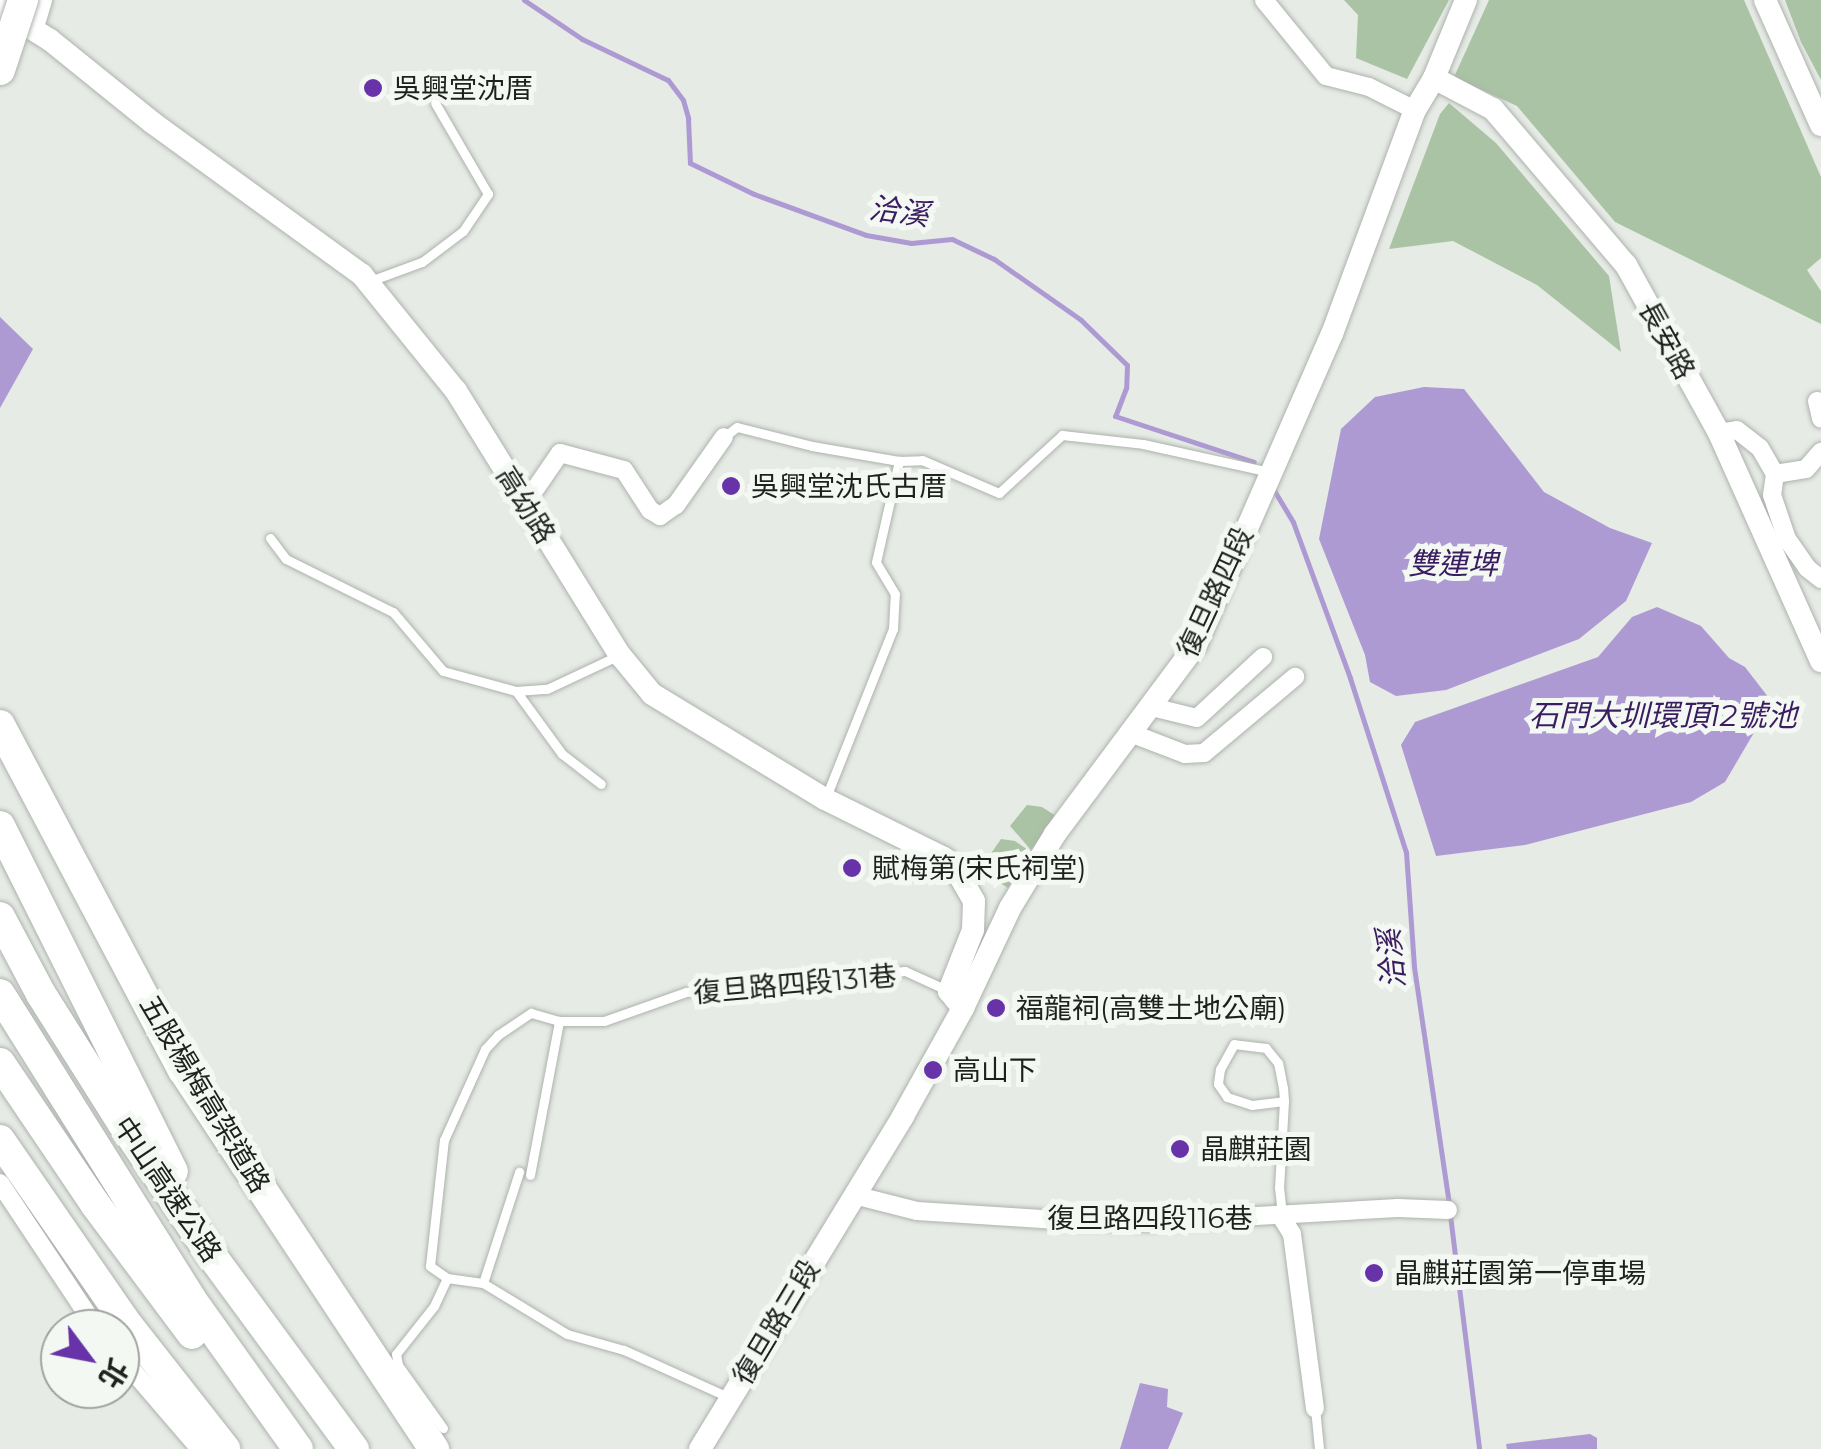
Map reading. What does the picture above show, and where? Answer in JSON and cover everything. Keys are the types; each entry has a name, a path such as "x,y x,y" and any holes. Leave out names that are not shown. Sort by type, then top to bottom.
{"highway":[{"path":"0,70 23,0"},
{"name":"五股楊梅高架道路","path":"0,725 182,1070 439,1439"},
{"path":"0,826 66,965 152,1125 212,1256"},
{"name":"中山高速公路","path":"0,917 41,994 212,1256 354,1449"},
{"name":"中山高速公路","path":"0,994 191,1299 298,1449"},
{"path":"0,1064 95,1204 278,1449"},
{"path":"0,1140 124,1320 225,1449"}],"street":[{"path":"34,30 43,0"},
{"path":"1264,0 1326,76 1369,87 1415,110"},
{"name":"復旦路四段","path":"854,1196 956,1000 1055,834 1196,646 1332,334 1415,110 1434,78 1466,0"},
{"path":"1765,0 1821,125"},
{"name":"高幼路","path":"0,9 34,30 368,282 456,391 620,655 652,694 825,799 944,858 965,879 974,901 973,930 956,1000"},
{"name":"長安路","path":"1434,78 1494,109 1626,266 1719,433 1821,661"},
{"path":"1719,433 1737,430 1760,448 1775,474 1772,495 1787,539 1821,578"},
{"path":"525,504 560,453 624,470 650,510 660,516 676,504 724,437"},
{"path":"1775,474 1806,469 1821,452"},
{"path":"1152,707 1196,718 1263,656"},
{"path":"1133,734 1184,754 1204,752 1295,676"},
{"path":"0,1183 85,1309"},
{"name":"復旦路四段116巷","path":"854,1196 916,1211 1058,1220 1282,1218 1398,1208 1448,1210"},
{"name":"復旦路三段","path":"700,1449 854,1196"},
{"path":"1282,1218 1292,1234 1315,1408"},
{"path":"140,1379 200,1449"}],"lane":[{"path":"368,282 422,262 462,231 488,194 435,103"},
{"path":"724,437 738,427 812,446 899,461 922,460 999,493 1062,435 1144,444 1271,471"},
{"path":"825,799 893,629 895,594 876,562 899,461"},
{"path":"270,538 286,559 393,612 443,671 516,690 547,689 620,655"},
{"path":"516,690 562,754 601,784"},
{"name":"復旦路四段131巷","path":"447,1278 430,1266 438,1177 458,1102 484,1050 498,1034 530,1013 559,1021 604,1021 686,992 905,971 956,1000"},
{"path":"483,1283 524,1173 559,1021"},
{"path":"1282,1218 1284,1101 1278,1062 1266,1048 1234,1044 1220,1069 1218,1084 1227,1097 1252,1104 1284,1101"},
{"path":"439,1439 396,1359 434,1306 447,1278 483,1283 567,1334 624,1350 731,1398"},
{"path":"1315,1408 1319,1449"}],"green space":[{"path":"1344,0 1449,0 1407,79 1356,58 1358,15"},
{"path":"1489,0 1744,0 1821,177 1821,258 1807,270 1821,291 1821,324 1615,222 1517,106 1454,77"},
{"path":"1785,0 1821,0 1821,80 1801,42"},
{"path":"1449,103 1496,143 1609,276 1621,352 1537,285 1453,241 1389,249 1440,114"},
{"path":"1027,805 1042,807 1056,816 1031,850 1010,826"},
{"path":"1001,839 1015,841 1031,852 1008,888 991,877 985,862"}],"water":[{"path":"0,317 33,349 0,408"},
{"name":"雙連埤","path":"1424,387 1464,389 1544,492 1610,528 1652,543 1626,601 1579,639 1446,690 1396,696 1370,682 1365,655 1319,539 1341,429 1375,397"},
{"name":"石門大圳環頂12號池","path":"1657,607 1701,626 1729,658 1745,667 1772,702 1725,782 1691,802 1525,845 1436,856 1401,745 1415,722 1598,657 1632,617"},
{"path":"1140,1383 1168,1389 1167,1407 1183,1413 1168,1449 1120,1449"},
{"path":"1590,1434 1597,1438 1597,1449 1507,1449 1506,1444"}],"waterway":[{"name":"洽溪","path":"524,0 582,39 668,80 683,100 688,118 690,163 754,194 866,235 911,243 952,239 994,259 1081,320 1127,365 1126,388 1115,416 1254,462"},
{"name":"洽溪","path":"1272,487 1293,522 1350,678 1406,852 1414,967 1449,1204"},
{"name":"洽溪","path":"1450,1215 1479,1449"}],"place":[{"name":"吳興堂沈厝","path":"373,88"},
{"name":"吳興堂沈氏古厝","path":"731,486"},
{"name":"賦梅第(宋氏祠堂)","path":"852,868"},
{"name":"福龍祠(高雙土地公廟)","path":"996,1008"},
{"name":"高山下","path":"933,1070"},
{"name":"晶麒莊園","path":"1180,1149"},
{"name":"晶麒莊園第一停車場","path":"1374,1273"}]}
